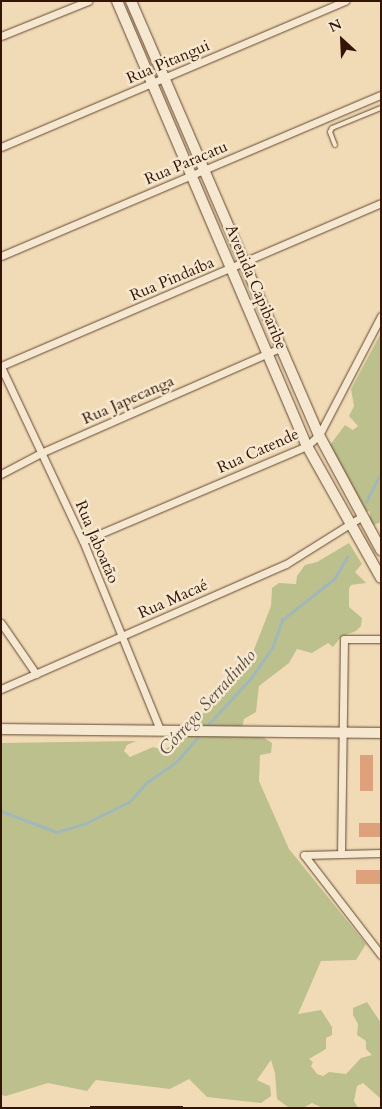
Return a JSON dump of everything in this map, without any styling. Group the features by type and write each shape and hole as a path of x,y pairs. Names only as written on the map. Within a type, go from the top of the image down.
{"main road":[{"name":"Avenida Capibaribe","path":"117,1 307,446 381,578"},
{"name":"Avenida Capibaribe","path":"131,1 319,435 360,517 381,550"},
{"path":"1,729 381,733"}],"street":[{"path":"1,36 88,1"},
{"name":"Rua Pitangui","path":"1,147 345,1"},
{"name":"Rua Paracatu","path":"1,256 381,95"},
{"name":"Rua Pindaíba","path":"1,367 381,203"},
{"name":"Rua Catende","path":"83,541 307,446 319,435 381,316"},
{"name":"Rua Japecanga","path":"2,470 280,348"},
{"name":"Rua Jaboatão","path":"1,367 43,452 83,541 160,730"},
{"name":"Rua Macaé","path":"1,689 286,564 351,525 360,517"},
{"path":"1,623 36,674"},
{"path":"341,854 344,640 381,639"},
{"path":"381,853 304,855 381,955"}],"lane":[{"path":"335,145 330,132 332,128 381,108"}],"green space":[{"path":"381,333 381,522 374,525 370,521 370,511 366,512 362,506 330,445 345,425 353,430 358,426 349,416 354,406 351,389"},
{"path":"349,543 362,564 355,572 366,583 351,585 349,589 349,607 362,618 361,626 356,631 341,637 333,647 328,643 312,653 297,649 289,663 259,686 256,712 244,719 241,732 249,737 263,737 272,743 271,753 260,755 259,781 289,849 366,944 356,960 321,961 298,1014 321,1010 332,1027 332,1035 326,1038 326,1049 309,1059 313,1062 311,1066 317,1074 323,1076 329,1072 346,1074 361,1058 372,1055 366,1049 366,1041 357,1035 358,1024 353,1015 353,1008 367,1002 381,1023 381,1099 363,1083 357,1086 354,1101 358,1108 323,1108 312,1103 303,1108 288,1107 277,1099 275,1073 271,1060 257,1080 270,1086 271,1096 261,1103 207,1097 189,1079 170,1089 96,1080 87,1091 48,1083 6,1096 1,1095 1,743 136,741 127,745 124,751 130,757 153,747 163,750 174,745 175,736 205,712 216,685 228,680 250,660 271,606 272,588 279,583 296,584 297,576 305,565 317,562"}],"building":[{"path":"360,755 373,755 373,791 360,791"},
{"path":"359,823 381,823 381,837 359,837"},
{"path":"356,870 381,870 381,884 356,884"}],"waterway":[{"name":"Córrego Serradinho","path":"366,502 381,472"},
{"name":"Córrego Serradinho","path":"205,728 251,678 272,648 282,620 334,579 347,557"},
{"name":"Córrego Serradinho","path":"1,811 57,832 84,824 129,802 146,783 177,761 200,735"}],"railway":[{"path":"90,1108 183,1108"}]}
